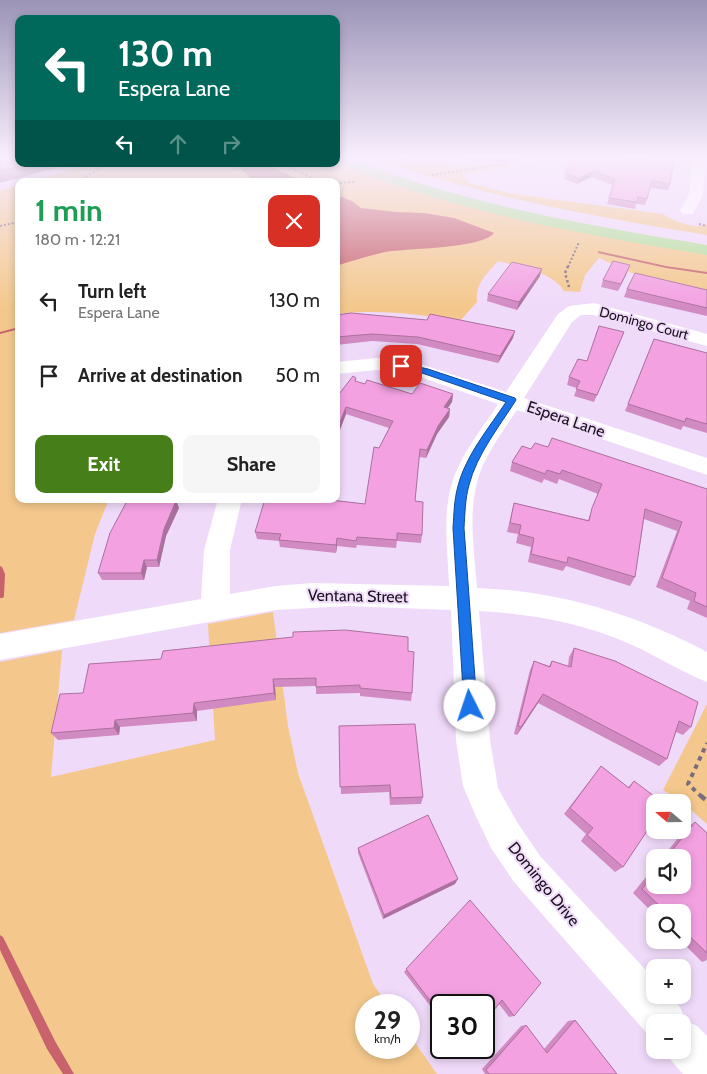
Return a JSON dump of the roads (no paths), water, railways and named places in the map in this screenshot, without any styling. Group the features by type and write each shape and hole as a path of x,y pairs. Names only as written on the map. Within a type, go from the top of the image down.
{"main road":[{"path":"487,208 598,232 707,250"},
{"path":"533,208 579,218 707,238"}],"street":[{"name":"Domingo Court","path":"574,299 601,310 707,340"},
{"name":"Domingo Drive","path":"574,299 573,311 565,318 474,458 464,484 458,528 474,747 480,786 504,835 527,869 658,1014"},
{"name":"Espera Lane","path":"340,367 367,364 408,367 512,400 707,467"},
{"path":"215,608 217,550 229,503"},
{"name":"Ventana Street","path":"0,647 215,608 314,594 526,603 586,616 628,629 658,642 707,668"},
{"path":"691,1051 707,1068"}],"waterway":[{"path":"599,252 666,267 707,273"},
{"path":"0,333 15,329"},
{"path":"0,569 2,574 1,596"},
{"path":"0,940 51,1045 69,1074"}]}
